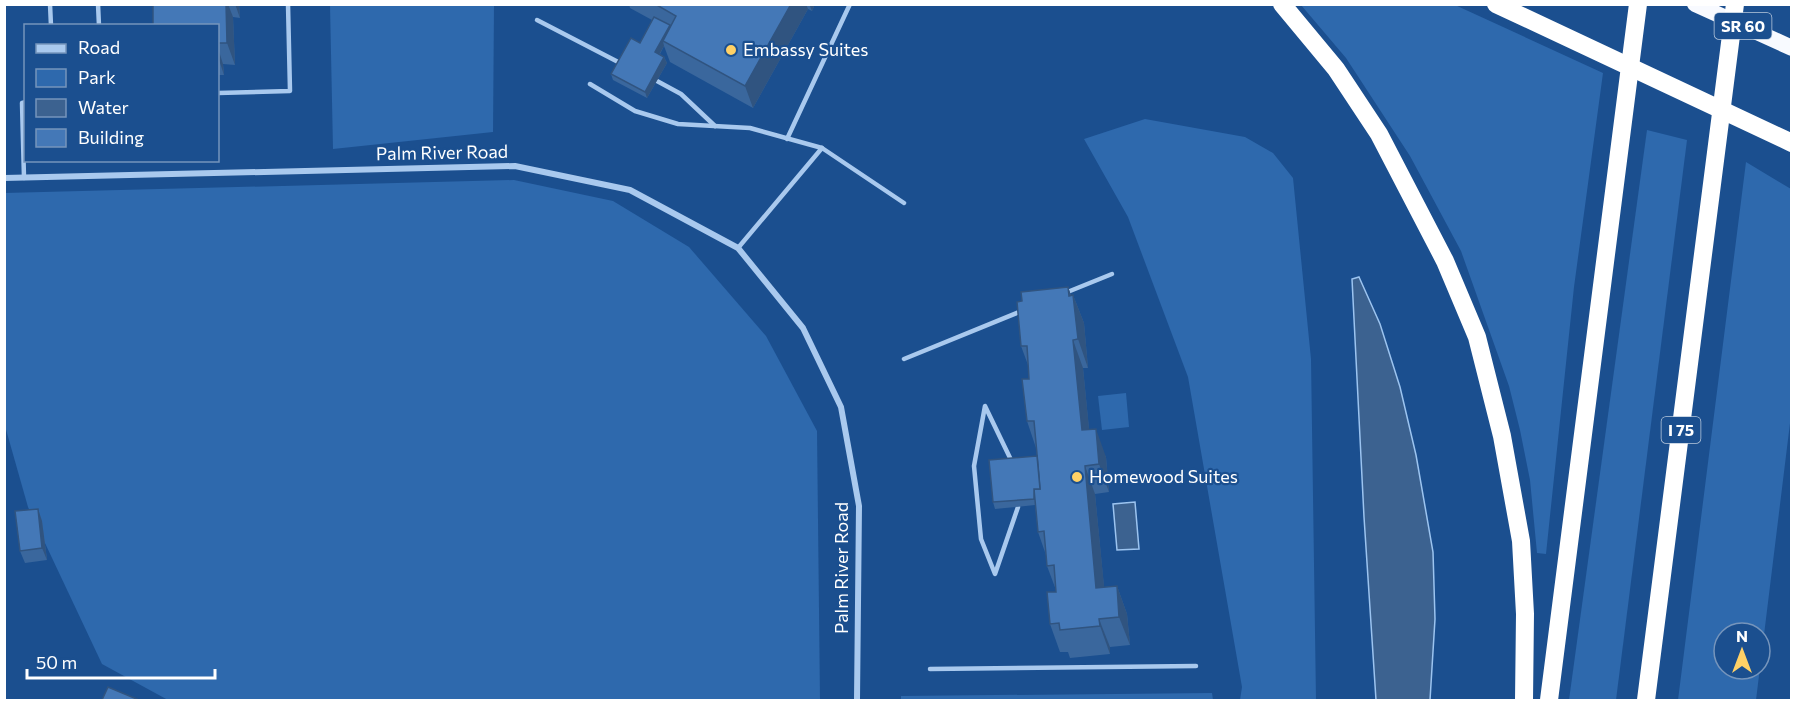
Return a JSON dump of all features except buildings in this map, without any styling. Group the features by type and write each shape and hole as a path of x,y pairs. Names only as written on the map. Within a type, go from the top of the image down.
{"highway":[{"path":"1282,4 1336,69 1379,134 1445,261 1477,337 1502,436 1521,541 1526,614 1524,700"},
{"path":"1496,4 1791,143"},
{"path":"1549,700 1638,4"},
{"name":"SR 60","path":"1695,4 1791,48"},
{"name":"I 75","path":"1646,700 1735,4"}],"street":[{"name":"Palm River Road","path":"4,178 515,166 630,190 738,249 803,328 841,407 859,506 857,700"}],"lane":[{"path":"50,4 51,24"},
{"path":"99,4 99,24"},
{"path":"219,93 290,91 288,4"},
{"path":"787,139 850,4"},
{"path":"537,20 622,64"},
{"path":"657,81 681,94 715,126"},
{"path":"590,84 635,111 678,124 750,128 822,148 904,203"},
{"path":"24,102 22,103 24,178"},
{"path":"738,249 822,148"},
{"path":"1054,297 1112,274"},
{"path":"904,359 1035,306"},
{"path":"1013,465 985,406 974,466 981,539 995,574 1018,507"},
{"path":"930,669 1196,666"}],"green space":[{"path":"330,5 494,5 493,132 333,149"},
{"path":"1301,5 1455,5 1603,73 1574,287 1546,554 1537,553 1530,480 1509,386 1461,251 1410,156 1346,58"},
{"path":"1145,119 1245,137 1273,153 1293,178 1311,359 1316,700 1240,700 1242,687 1188,377 1128,217 1084,139"},
{"path":"1647,130 1687,140 1616,700 1569,700"},
{"path":"1746,162 1791,189 1791,415 1766,621 1712,621 1712,681 1758,681 1756,700 1678,700"},
{"path":"514,180 613,201 689,247 766,336 817,431 820,700 168,700 102,664 28,507 5,426 4,193"},
{"path":"1126,393 1129,427 1102,430 1098,396"},
{"path":"1212,693 1213,700 901,700 901,696"}],"water":[{"path":"1359,277 1380,324 1400,387 1416,455 1433,552 1435,619 1430,700 1376,700 1352,279"},
{"path":"1135,502 1139,549 1117,550 1113,504"}],"place":[{"name":"Embassy Suites","path":"731,50"},
{"name":"Homewood Suites","path":"1077,477"}]}
